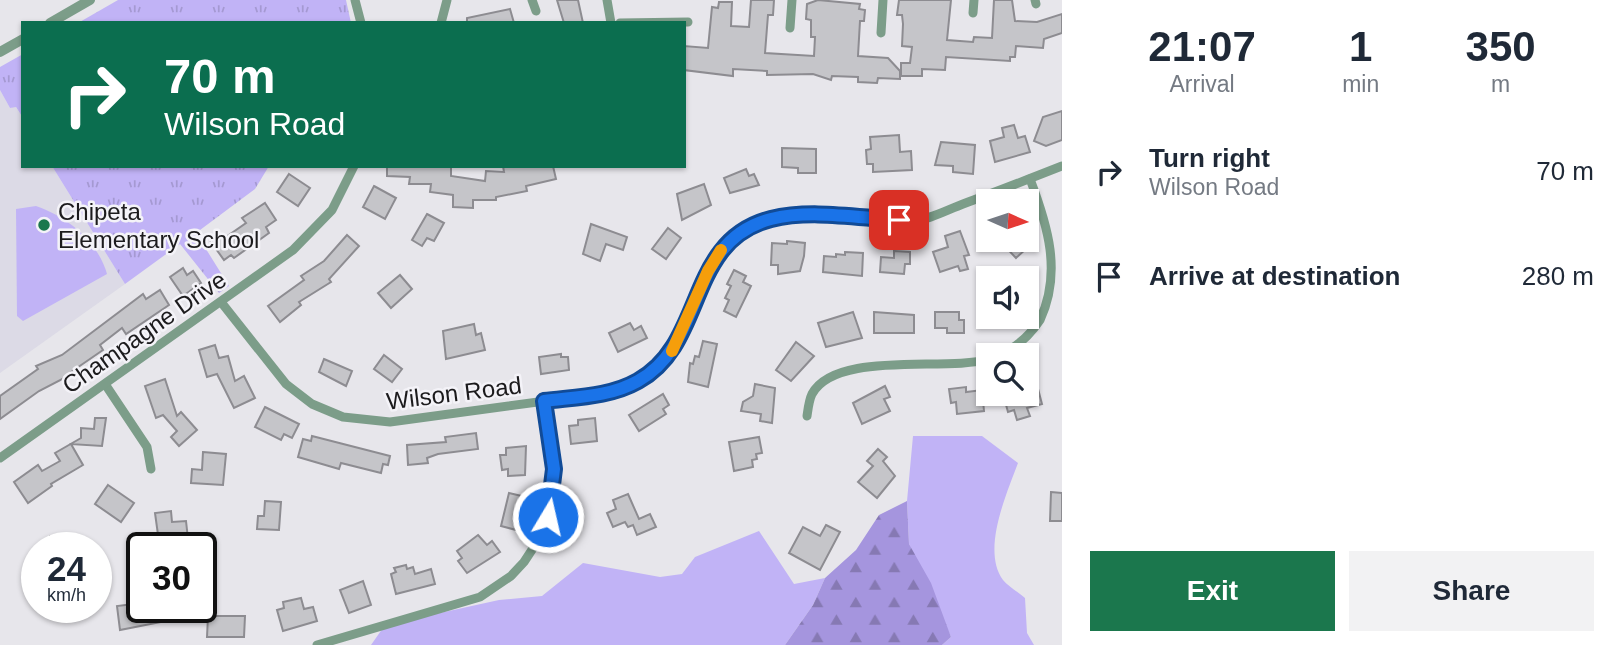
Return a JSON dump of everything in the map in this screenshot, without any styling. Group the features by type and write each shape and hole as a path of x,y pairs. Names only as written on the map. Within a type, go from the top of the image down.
{"street":[{"path":"53,21 90,0"},
{"path":"355,0 360,21"},
{"path":"442,21 447,0"},
{"path":"533,0 536,12"},
{"path":"607,0 611,21"},
{"path":"790,28 792,0"},
{"path":"881,33 883,0"},
{"path":"973,13 974,0"},
{"path":"0,52 21,40"},
{"name":"Wilson Road","path":"222,302 286,384 312,404 342,417 390,422 622,389 657,368 681,334 714,259 744,230 787,216 913,221 1062,166"},
{"name":"Champagne Drive","path":"0,458 222,302 309,236 332,210 353,168"},
{"path":"1020,343 1045,314 1055,286 1055,248 1030,179"},
{"path":"807,416 812,393 828,380 854,369 880,365 953,364 976,361"},
{"path":"105,384 147,447 151,468"},
{"path":"317,645 480,597 511,576 543,533 554,484 544,401"}],"shaded area":[{"name":"Chipeta Elementary School","path":"0,90 10,108 15,106 21,115 21,168 53,168 125,284 0,373"}],"green space":[{"path":"118,0 346,0 351,21 81,21"},
{"path":"21,55 21,115 16,107 10,108 0,90 0,67"},
{"path":"53,168 268,168 255,189 196,233 229,286 219,293 180,244 125,284"},
{"path":"36,206 59,217 80,232 97,251 107,274 23,321 17,316 16,209"},
{"path":"913,436 982,436 1018,463 998,522 995,553 997,568 1003,580 1025,598 1027,633 1034,645 942,645 951,637 909,544 907,501"},
{"path":"907,501 909,544 931,583 951,637 942,645 785,645 813,605 825,578 856,550 879,515"},
{"path":"759,531 794,584 825,578 813,605 785,645 371,645 385,625 499,600 542,596 583,563 660,577 682,574 695,557"}],"building":[{"path":"557,0 578,0 583,21 563,21"},
{"path":"751,0 774,0 773,15 768,15 765,53 814,56 815,37 811,37 811,20 806,19 807,4 818,0 860,4 859,9 865,10 864,21 860,21 858,56 888,58 900,71 900,79 878,78 877,83 858,82 858,77 832,76 831,80 813,74 767,75 767,71 733,69 733,76 686,70 686,46 708,48 712,7 718,8 719,2 732,2 731,26 749,27"},
{"path":"899,0 951,0 947,40 973,42 974,37 992,38 994,0 1012,0 1015,21 1037,22 1062,14 1062,33 1044,39 1043,48 1016,46 1015,57 1010,57 1010,61 946,57 945,70 922,69 922,76 901,76 901,63 910,63 912,47 902,46 902,15 897,15"},
{"path":"510,9 513,21 467,21 467,18"},
{"path":"1062,111 1062,140 1046,146 1034,141 1043,117"},
{"path":"1014,125 1018,138 1025,136 1030,152 995,162 990,141 1004,137 1002,128"},
{"path":"899,135 900,152 911,151 912,170 873,172 873,164 867,164 866,150 871,149 870,137"},
{"path":"941,142 975,145 973,174 953,172 953,166 935,165"},
{"path":"782,148 816,149 816,173 798,173 798,168 782,167"},
{"path":"387,168 451,168 451,176 485,181 486,171 504,172 503,168 553,168 556,179 526,186 527,191 496,197 496,200 473,200 473,208 453,207 453,195 430,192 431,184 409,184 410,177 387,176"},
{"path":"746,169 749,176 754,174 759,185 730,193 724,178"},
{"path":"289,174 310,188 298,206 277,192"},
{"path":"704,184 711,205 682,220 677,194"},
{"path":"374,186 396,198 385,219 363,207"},
{"path":"265,203 276,220 266,227 269,233 234,258 231,255 224,260 211,242 221,235 223,239 246,223 242,218"},
{"path":"427,214 444,223 434,241 427,238 422,246 412,240"},
{"path":"591,224 627,237 623,250 606,244 600,261 583,254"},
{"path":"668,228 681,238 666,259 652,249"},
{"path":"960,231 969,255 964,256 968,269 960,271 958,266 940,272 933,252 948,247 945,236"},
{"path":"347,235 359,246 329,279 331,282 299,302 301,305 280,322 268,306 304,280 301,276 324,261"},
{"path":"787,241 805,243 800,271 778,274 778,265 771,265 772,243 787,244"},
{"path":"894,251 910,252 910,264 905,264 904,274 880,272 881,257 894,258"},
{"path":"845,252 863,253 862,276 823,272 824,256 836,257 836,254 845,255"},
{"path":"1010,252 1023,252 1016,258"},
{"path":"183,268 187,275 193,271 201,283 183,296 170,277"},
{"path":"734,270 746,276 743,282 751,286 736,317 724,311 729,300 725,298 731,286 727,284"},
{"path":"400,275 412,289 391,308 378,293"},
{"path":"160,290 169,305 126,334 122,328 100,345 103,350 71,372 72,374 39,391 0,419 0,396 38,369 36,366 62,355 143,294 146,299"},
{"path":"853,312 862,338 826,347 818,323"},
{"path":"874,312 914,315 914,333 874,333"},
{"path":"935,312 959,312 959,320 964,320 964,333 947,333 947,328 935,328"},
{"path":"630,323 634,330 641,326 647,338 618,352 609,333"},
{"path":"474,324 476,335 481,333 485,350 446,359 443,331"},
{"path":"703,341 717,344 708,387 688,382 690,363 693,364 695,356 699,357"},
{"path":"796,342 814,356 791,381 776,370"},
{"path":"215,345 219,358 228,356 235,381 244,376 255,398 234,408 217,374 207,377 199,350"},
{"path":"561,354 561,357 568,357 569,370 541,374 539,357"},
{"path":"384,355 402,369 392,382 374,369"},
{"path":"324,359 352,371 346,386 319,372"},
{"path":"165,379 177,416 181,412 197,430 179,446 171,437 177,431 163,415 156,418 145,386"},
{"path":"755,384 775,388 772,423 760,421 761,414 741,411 743,402 753,396"},
{"path":"885,386 890,397 884,399 890,411 862,424 853,403"},
{"path":"966,387 966,392 976,391 976,406 984,406 984,411 957,414 956,402 951,403 949,389"},
{"path":"663,394 669,405 663,409 666,414 639,431 629,415"},
{"path":"1006,406 1034,406 1027,408 1030,416 1017,420 1014,410 1008,412"},
{"path":"265,407 299,424 292,438 284,434 281,440 255,427"},
{"path":"95,418 106,418 102,446 71,444 83,465 51,484 52,486 28,503 14,482 38,465 42,471 60,461 55,453 81,438 81,428 94,429"},
{"path":"595,418 597,441 571,444 569,426 578,425 578,420"},
{"path":"476,433 478,449 438,454 427,458 428,463 408,465 407,445 446,442 445,437"},
{"path":"312,436 390,456 388,465 383,464 381,473 341,463 339,469 298,457 303,439 311,441"},
{"path":"759,437 762,453 756,454 757,459 752,460 753,467 734,471 729,442"},
{"path":"526,446 525,475 508,476 508,469 502,470 500,455 506,455 506,448"},
{"path":"878,449 887,457 883,461 895,476 877,498 858,482 873,466 867,461"},
{"path":"203,452 226,454 223,485 191,483 192,469 202,470"},
{"path":"108,485 134,503 121,522 95,504"},
{"path":"1051,492 1062,493 1062,521 1050,521"},
{"path":"509,493 530,498 520,531 501,526"},
{"path":"628,494 639,519 650,514 656,527 637,535 633,525 628,527 625,522 613,527 607,513 616,509 613,500"},
{"path":"265,501 281,502 279,530 257,529 258,516 264,516"},
{"path":"171,511 172,522 186,521 187,532 158,532 155,513"},
{"path":"826,525 840,532 820,570 789,553 803,527 820,536"},
{"path":"478,535 487,545 492,541 500,552 467,573 458,561 462,558 457,551"},
{"path":"406,565 407,569 413,567 415,574 431,569 435,584 396,594 391,574 396,572 394,568"},
{"path":"363,581 371,605 349,613 340,590"},
{"path":"301,598 304,609 313,607 317,621 283,631 277,610 284,608 283,602"},
{"path":"126,605 126,623 156,623 120,630 117,606"},
{"path":"217,616 245,616 244,637 207,637 208,623 217,623"}],"slow traffic":[{"path":"672,351 708,271 721,250"}],"place":[{"name":"Chipeta Elementary School","path":"44,225"}],"route":[{"path":"548,517 554,469 544,401 622,389 657,368 667,358 681,334 714,259 732,238 757,224 787,216 899,220"}]}
